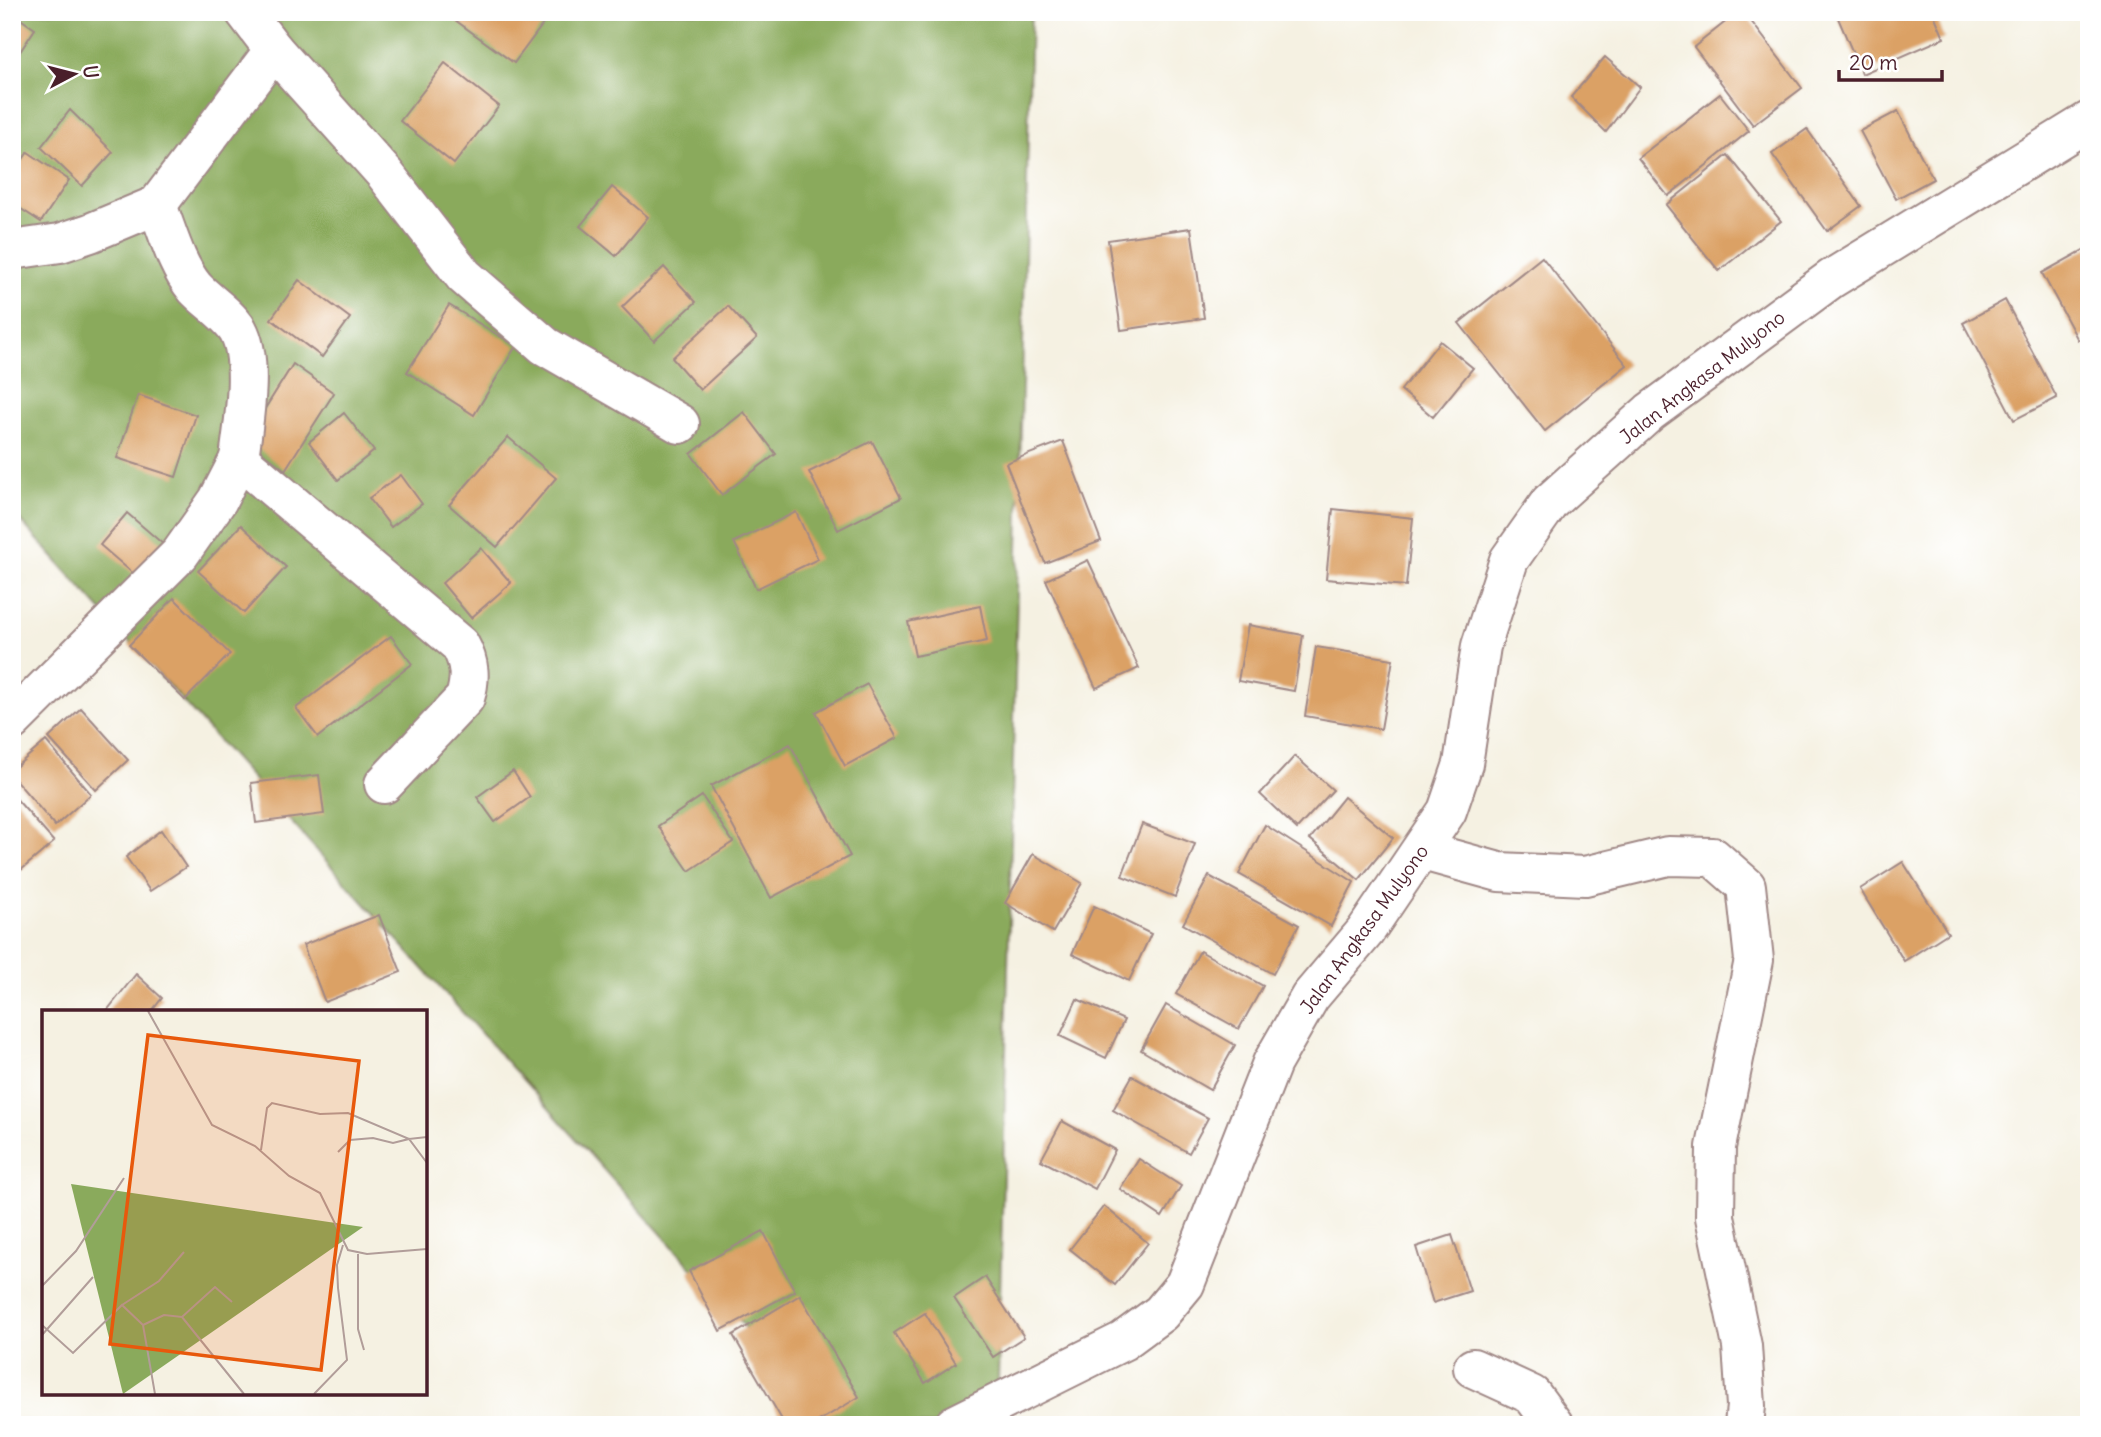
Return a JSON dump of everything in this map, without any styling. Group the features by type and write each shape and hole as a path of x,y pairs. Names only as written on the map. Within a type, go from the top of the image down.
{"street":[{"path":"245,12 274,50 385,174 464,276 545,346 680,424"},
{"path":"12,250 50,245 90,233 157,205 274,50"},
{"name":"Jalan Angkasa Mulyono","path":"954,1425 1123,1341 1161,1314 1185,1284 1272,1063 1310,997 1365,932 1423,851 1447,811 1463,764 1481,646 1509,560 1550,502 1650,412 1832,279 2089,121"},
{"path":"12,721 180,554 218,499 239,459 246,404 242,341 237,328 195,288 181,267 157,205"},
{"path":"239,459 460,645 468,660 470,682 465,698 384,784"},
{"path":"1423,851 1499,872 1585,876 1668,856 1713,857 1746,886 1754,960 1716,1147 1715,1217 1742,1346 1746,1406 1744,1425"},
{"path":"1473,1368 1532,1395 1554,1425"}],"green space":[{"path":"12,12 1031,12 997,1425 833,1425 12,511"}],"building":[{"path":"461,12 552,12 514,63 455,20"},
{"path":"1738,12 1744,12 1802,88 1753,125 1694,47"},
{"path":"1851,12 1933,12 1944,38 1862,74 1838,18"},
{"path":"12,13 35,29 12,64"},
{"path":"1605,57 1640,87 1606,132 1571,97"},
{"path":"445,63 499,106 454,164 400,121"},
{"path":"1720,94 1749,131 1668,196 1638,158"},
{"path":"70,110 113,152 82,186 41,147"},
{"path":"1898,111 1933,179 1896,199 1860,131"},
{"path":"1807,129 1861,206 1827,231 1772,154"},
{"path":"28,152 69,180 41,222 12,203 12,175"},
{"path":"1728,155 1781,221 1719,271 1666,205"},
{"path":"612,187 648,217 616,256 580,226"},
{"path":"1191,228 1204,318 1121,330 1108,240"},
{"path":"2089,247 2089,334 2078,340 2042,273"},
{"path":"1542,257 1627,365 1545,431 1459,323"},
{"path":"664,267 696,302 654,341 622,307"},
{"path":"299,280 350,318 322,357 271,319"},
{"path":"2005,300 2057,398 2014,420 1963,323"},
{"path":"449,305 516,346 474,415 407,372"},
{"path":"728,306 757,338 700,390 672,358"},
{"path":"1440,341 1473,368 1433,417 1401,390"},
{"path":"293,364 334,393 285,470 246,439"},
{"path":"138,395 196,415 176,477 117,458"},
{"path":"744,412 776,454 722,495 691,454"},
{"path":"344,413 374,451 338,480 309,442"},
{"path":"508,437 556,478 497,547 449,505"},
{"path":"872,441 901,498 838,530 809,472"},
{"path":"1063,441 1101,541 1045,563 1006,463"},
{"path":"401,475 422,504 391,527 369,498"},
{"path":"1333,509 1413,518 1406,586 1326,579"},
{"path":"796,512 818,559 756,589 734,542"},
{"path":"127,513 163,544 136,576 100,545"},
{"path":"241,525 286,567 244,613 198,571"},
{"path":"481,548 511,583 471,618 442,583"},
{"path":"1088,560 1139,668 1096,688 1046,580"},
{"path":"174,598 230,654 185,700 129,645"},
{"path":"980,606 987,641 915,656 908,622"},
{"path":"1248,625 1303,635 1294,691 1238,681"},
{"path":"391,636 412,664 318,737 296,708"},
{"path":"1316,647 1393,659 1381,729 1305,716"},
{"path":"867,684 897,738 845,766 816,712"},
{"path":"81,708 128,760 96,790 49,738"},
{"path":"46,741 91,794 55,826 12,776 12,770"},
{"path":"790,744 850,856 771,898 711,786"},
{"path":"1295,756 1333,790 1297,829 1260,794"},
{"path":"513,771 530,797 495,822 477,797"},
{"path":"319,775 324,814 256,823 251,783"},
{"path":"12,794 54,842 21,870 12,859"},
{"path":"702,796 733,842 689,871 658,826"},
{"path":"1344,797 1393,838 1359,880 1310,839"},
{"path":"1142,824 1195,844 1175,897 1122,876"},
{"path":"1265,825 1354,882 1331,926 1239,874"},
{"path":"161,830 186,867 150,891 126,857"},
{"path":"1033,854 1082,883 1053,932 1005,903"},
{"path":"1903,862 1948,933 1904,961 1860,889"},
{"path":"1209,876 1299,925 1273,974 1183,924"},
{"path":"1094,906 1151,934 1129,981 1072,954"},
{"path":"379,915 401,972 325,1002 303,945"},
{"path":"1200,951 1263,986 1239,1029 1176,994"},
{"path":"136,974 162,998 153,1010 108,1010"},
{"path":"1077,999 1124,1020 1106,1058 1060,1036"},
{"path":"1166,1005 1235,1045 1210,1090 1141,1050"},
{"path":"1132,1076 1208,1118 1189,1153 1113,1110"},
{"path":"1062,1121 1115,1150 1095,1189 1041,1160"},
{"path":"1139,1159 1181,1186 1162,1217 1120,1189"},
{"path":"1104,1206 1148,1243 1115,1285 1070,1249"},
{"path":"763,1231 795,1291 720,1331 689,1271"},
{"path":"1452,1235 1470,1291 1433,1303 1416,1247"},
{"path":"985,1277 1024,1337 993,1357 954,1298"},
{"path":"800,1295 859,1397 812,1425 785,1425 733,1335"},
{"path":"925,1313 956,1363 925,1383 894,1333"}]}
